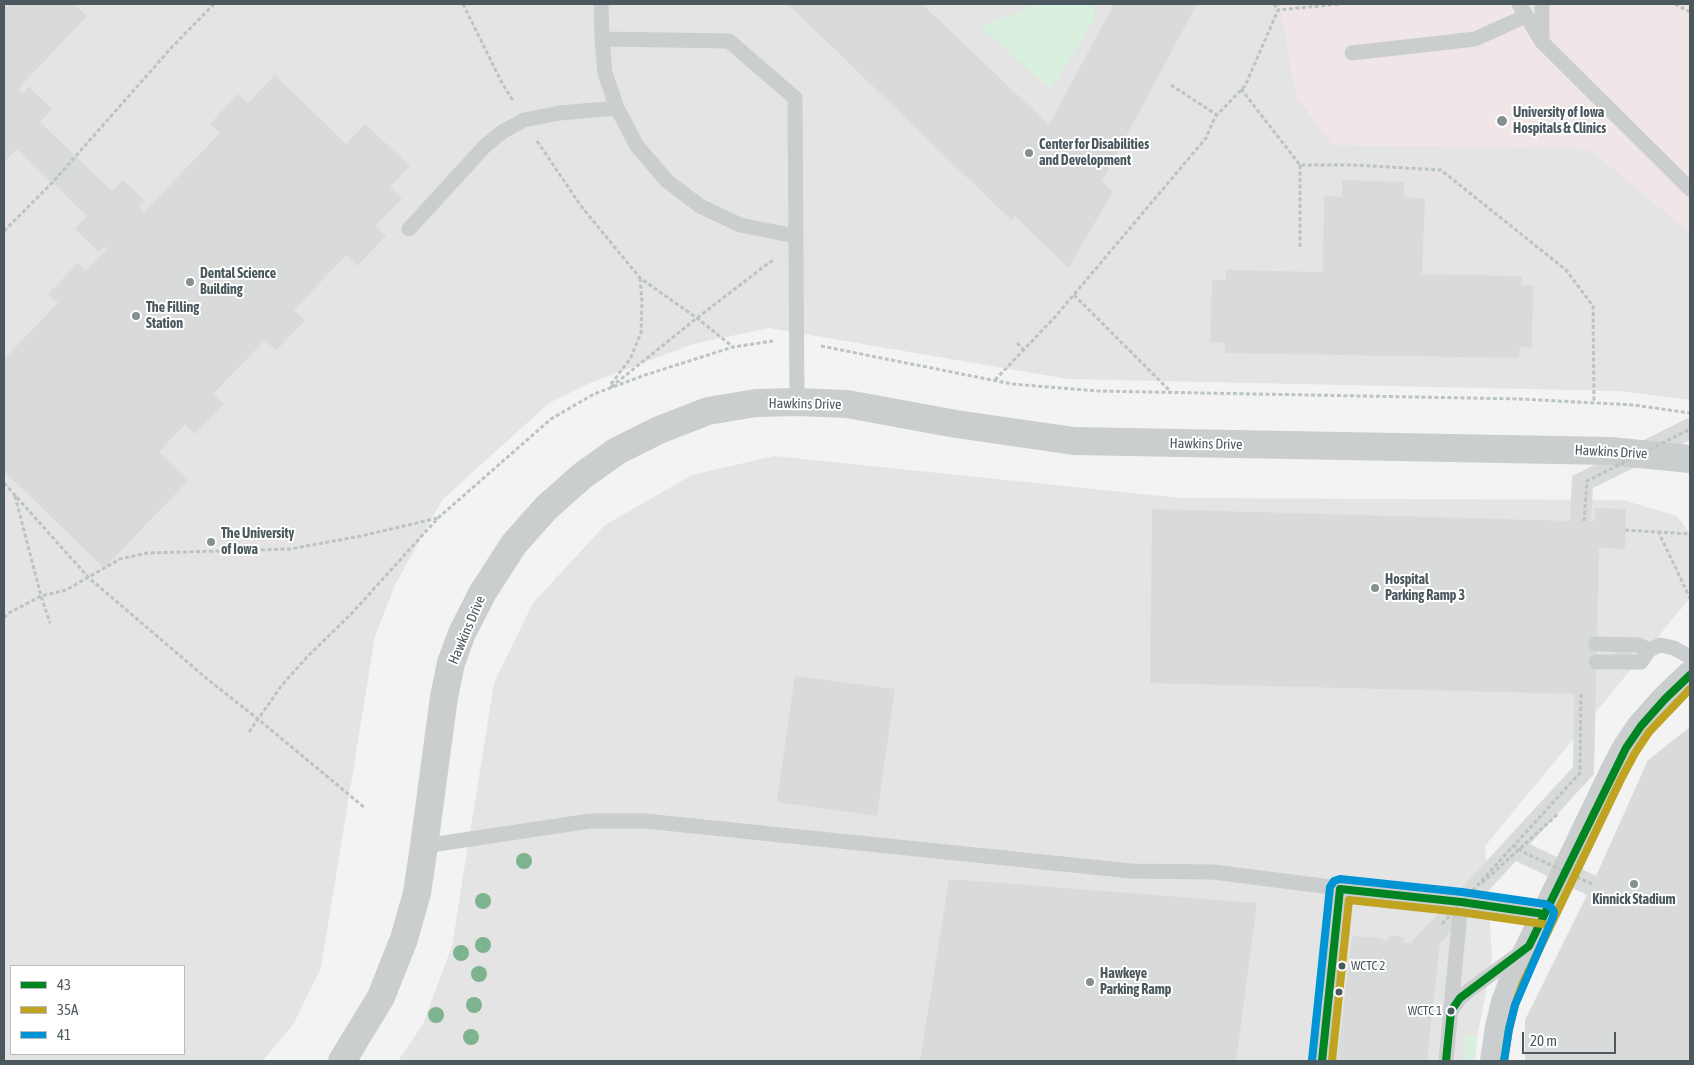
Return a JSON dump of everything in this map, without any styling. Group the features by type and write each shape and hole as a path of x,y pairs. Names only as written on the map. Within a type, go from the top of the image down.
{"street":[{"name":"Hawkins Drive","path":"342,1061 380,997 404,939 416,893 424,846 444,697 451,663 462,633 483,592 514,544 546,508 582,476 617,451 659,430 708,411 756,404 797,402 847,404 956,424 1074,441 1610,451 1690,459"},
{"path":"1494,1061 1505,1002 1544,914 1626,748 1641,726 1690,675"}],"lane":[{"path":"601,4 605,73 617,108 637,146 667,181 700,206 740,225 795,236"},
{"path":"1542,4 1542,42"},
{"path":"1352,54 1475,39 1523,10 1542,42 1690,190"},
{"path":"602,39 729,41 794,98 797,402"},
{"path":"409,229 485,146 502,132 524,120 560,113 617,108"},
{"path":"1596,644 1639,645 1649,650"},
{"path":"1596,662 1641,662 1649,650 1660,645 1674,648 1690,657"},
{"path":"424,846 590,821 645,820 1131,871 1213,872 1544,914"},
{"path":"1322,1061 1340,889"},
{"path":"1446,1061 1461,902"},
{"path":"1451,1010 1460,998 1529,946"}],"path":[{"path":"4,232 52,183 172,47 214,4"},
{"path":"463,4 502,83 544,152 581,206 640,278 733,347"},
{"path":"1274,4 1278,10"},
{"path":"1278,10 1340,4"},
{"path":"1675,4 1690,12"},
{"path":"994,381 1074,295 1206,138 1217,115 1245,86 1278,10"},
{"path":"1171,85 1217,115"},
{"path":"1242,89 1300,165 1300,249"},
{"path":"1300,165 1354,165 1441,170 1552,258 1566,270 1593,306 1594,403"},
{"path":"608,388 770,262 796,253"},
{"path":"608,388 630,359 641,333 642,302 640,278"},
{"path":"1074,295 1171,392"},
{"path":"249,732 282,685 307,657 352,613 438,518 551,419 608,388 733,347 768,341 796,340 1012,384 1098,390 1520,399 1634,405 1690,413"},
{"path":"1016,343 1024,350"},
{"path":"1584,521 1587,481 1690,429"},
{"path":"4,483 15,493 88,578 206,678 365,808"},
{"path":"15,493 41,596 50,623"},
{"path":"4,618 9,613 41,596 66,590 120,559 147,552 290,549 361,536 438,518"},
{"path":"1625,530 1690,534"},
{"path":"1658,531 1690,598"},
{"path":"1442,924 1580,773 1581,693"},
{"path":"1480,885 1560,812"},
{"path":"1513,845 1592,884"}],"shaded area":[{"name":"The University of Iowa","path":"4,4 1690,4 1690,400 1618,391 1068,379 769,328 693,344 590,383 549,403 442,500 395,585 375,636 321,968 293,1025 262,1061 4,1061"},
{"name":"University of Iowa Hospitals & Clinics","path":"1280,4 1690,4 1690,233 1589,149 1332,145 1296,96"},
{"path":"774,456 1181,498 1623,500 1677,516 1690,533 1690,598 1485,846 1492,958 1477,1039 1475,1061 398,1061 423,1024 452,946 494,683 533,603 605,525 692,475"}],"green space":[{"path":"1031,4 1093,4 1095,18 1051,89 979,26 1021,12"},
{"path":"1469,1034 1477,1039 1475,1061 1463,1061 1465,1037"}],"building":[{"name":"Dental Science Building","path":"4,4 74,4 87,16 18,89 24,93 29,87 52,109 40,122 112,191 123,180 145,201 139,207 144,212 220,133 210,124 238,94 248,103 275,75 346,144 365,124 410,166 390,187 402,199 375,226 386,236 357,266 346,255 294,310 305,320 276,351 265,340 213,394 224,404 195,434 185,424 159,452 188,481 104,568 4,471 4,357 58,303 48,294 78,263 86,271 107,249 104,246 99,252 75,229 87,216 17,149 6,160 4,157"},
{"name":"Center for Disabilities and Development","path":"788,4 922,4 1049,125 1114,4 1197,4 1102,181 1113,192 1068,268 1015,216 1012,221"},
{"path":"1342,180 1404,182 1404,197 1425,199 1422,274 1522,276 1521,285 1533,285 1532,348 1520,347 1518,358 1225,353 1225,343 1210,342 1212,280 1226,280 1226,270 1323,272 1324,196 1342,197"},
{"path":"1690,417 1690,440 1593,488 1591,521 1595,521 1595,508 1626,509 1625,549 1599,548 1594,774 1530,844 1596,876 1648,760 1690,727 1690,1061 1525,1061 1525,1020 1587,895 1516,861 1440,943 1427,1061 1337,1061 1352,936 1388,940 1389,935 1404,937 1403,942 1411,943 1573,767 1574,694 1150,683 1152,509 1570,521 1572,476"},
{"path":"1615,648 1633,648 1632,655 1615,655"},
{"path":"795,676 895,689 877,816 777,802"},
{"name":"Hawkeye Parking Ramp","path":"949,879 1257,903 1236,1061 920,1061"}],"transit line":[{"name":"43","path":"1446,1061 1451,1011 1460,998 1529,946 1626,748 1641,726 1690,675"},
{"name":"35A","path":"1504,1061 1509,1029 1522,985 1622,777 1649,732 1690,689"},
{"name":"41","path":"1312,1060 1330,887 1334,881 1340,879 1462,892 1545,904 1551,907 1554,912 1553,917 1515,1005 1504,1061"},
{"name":"43","path":"1322,1061 1340,889 1461,902 1544,914"},
{"name":"35A","path":"1332,1061 1349,900 1460,912 1543,924"}],"place":[{"name":"University of Iowa Hospitals & Clinics","path":"1502,121"},
{"name":"Center for Disabilities and Development","path":"1029,153"},
{"name":"Dental Science Building","path":"190,282"},
{"name":"The Filling Station","path":"136,316"},
{"name":"The University of Iowa","path":"211,542"},
{"name":"Hospital Parking Ramp 3","path":"1375,588"},
{"name":"Kinnick Stadium","path":"1634,884"},
{"name":"WCTC 2","path":"1342,966"},
{"name":"Hawkeye Parking Ramp","path":"1090,982"},
{"name":"WCTC 1","path":"1451,1011"}]}
